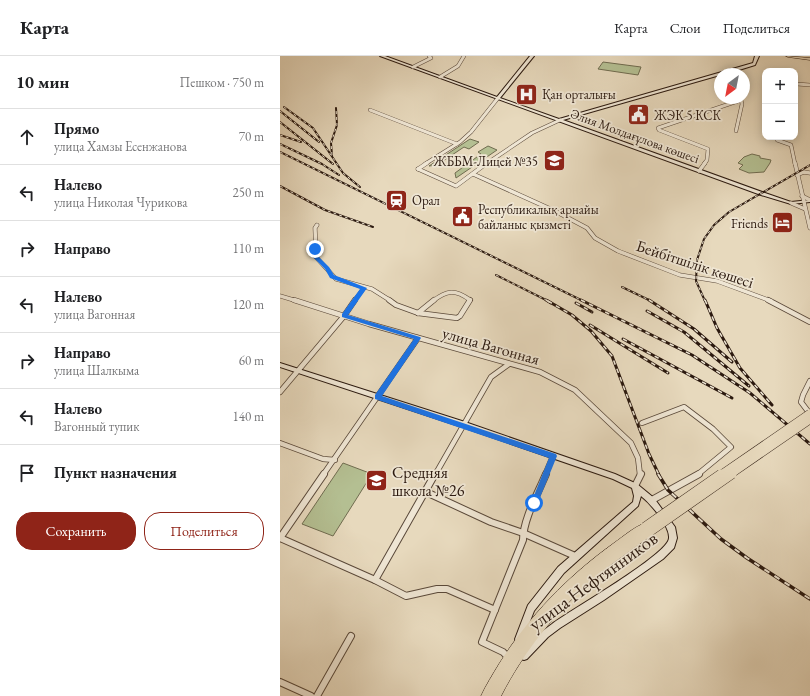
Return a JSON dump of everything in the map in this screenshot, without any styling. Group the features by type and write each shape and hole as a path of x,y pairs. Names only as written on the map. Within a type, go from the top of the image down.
{"main road":[{"path":"790,56 810,59"},
{"path":"498,694 507,676 523,651 556,609 583,582 647,530 810,413"},
{"path":"486,696 508,657 516,646 550,604 578,576 610,551 647,530 810,420"}],"street":[{"name":"Әлия Молдағұлова көшесі","path":"382,56 698,171 791,203"},
{"path":"413,67 431,58 429,56"},
{"path":"440,77 453,69 464,56"},
{"path":"532,56 471,132 457,144 418,169 456,186 537,130 560,120 714,76"},
{"path":"741,68 754,64 757,56"},
{"path":"798,84 810,85"},
{"path":"698,171 707,160 708,149 659,130 658,128 741,100 742,104 736,131"},
{"path":"370,110 457,144"},
{"path":"777,140 791,146 810,228"},
{"path":"797,175 804,172 810,173"},
{"name":"Бейбітшілік көшесі","path":"473,174 578,223 587,228 595,238 618,251 680,275 717,281 770,301 810,322"},
{"path":"802,196 810,200"},
{"path":"791,203 810,200"},
{"path":"791,203 805,210"},
{"path":"317,225 315,228 316,253 314,255 327,268 332,276 364,288 372,289 396,305 418,313 426,315 457,318 460,316 470,300 460,292 447,292 418,313"},
{"path":"280,392 344,316 364,288"},
{"name":"улица Вагонная","path":"280,296 418,338 540,372 575,390 630,443 638,458 641,474 635,486"},
{"path":"418,338 280,538 375,580 406,596 437,589 447,589 495,610"},
{"path":"375,580 465,425 491,377 510,364"},
{"name":"улица Нефтянников","path":"280,365 465,425 615,477 635,486 652,500 671,527 673,538 672,545 660,556 601,597 556,625 530,649 507,676"},
{"path":"810,381 800,398 804,409 810,413"},
{"path":"635,486 638,496 636,504 652,500 668,490 678,487 708,467 731,447 713,430 684,407 642,423"},
{"path":"280,443 323,459 334,460"},
{"path":"508,657 503,652 482,642 523,540 523,533 554,456"},
{"path":"426,492 491,522 523,533 576,556"},
{"name":"улица Нефтянников","path":"516,646 531,608 561,570 636,504"},
{"path":"317,696 352,636"},
{"path":"280,682 311,696"}],"green space":[{"path":"603,62 641,67 638,75 598,69"},
{"path":"470,139 479,142 469,149 464,147 437,165 429,166"},
{"path":"488,146 497,150 456,178 455,173 481,154 478,152"},
{"path":"752,154 760,156 760,158 771,160 764,172 749,173 739,169 743,165 738,163 744,157"},
{"path":"343,463 372,474 333,536 302,524"}],"railway":[{"path":"284,107 313,128 343,173 360,187"},
{"path":"332,155 331,143 337,125 336,108"},
{"path":"280,111 319,142"},
{"path":"280,122 333,164"},
{"path":"280,135 301,142"},
{"path":"280,144 322,164 339,175"},
{"path":"280,152 583,301"},
{"path":"705,301 696,281 697,260 704,239 714,225 729,212 810,165"},
{"path":"280,186 325,210 373,227"},
{"path":"496,275 546,300"},
{"path":"622,287 649,300"},
{"path":"546,300 572,315 591,331 612,356 649,454 659,475"},
{"path":"546,300 551,303"},
{"path":"581,300 692,355 750,393 810,444"},
{"path":"649,300 694,329 732,362"},
{"path":"705,300 717,328 740,368 772,405"},
{"path":"576,303 592,312"},
{"path":"647,311 684,332 749,386"},
{"path":"590,325 668,373"},
{"path":"623,339 732,398"},
{"path":"658,474 668,490 721,539 747,558 810,599"}],"place":[{"name":"Қан орталығы","path":"526,94"},
{"name":"ЖЭК 5 КСК","path":"638,115"},
{"name":"ЖББМ-Лицей №35","path":"554,161"},
{"name":"Орал","path":"397,200"},
{"name":"Республикалық арнайы байланыс қызметі","path":"463,216"},
{"name":"Friends","path":"783,223"},
{"name":"Средняя школа №26","path":"376,481"}],"route":[{"path":"315,249 316,253 314,255 327,268 332,276 336,279 364,288 344,316 418,338 378,397 554,456 534,503"}]}
